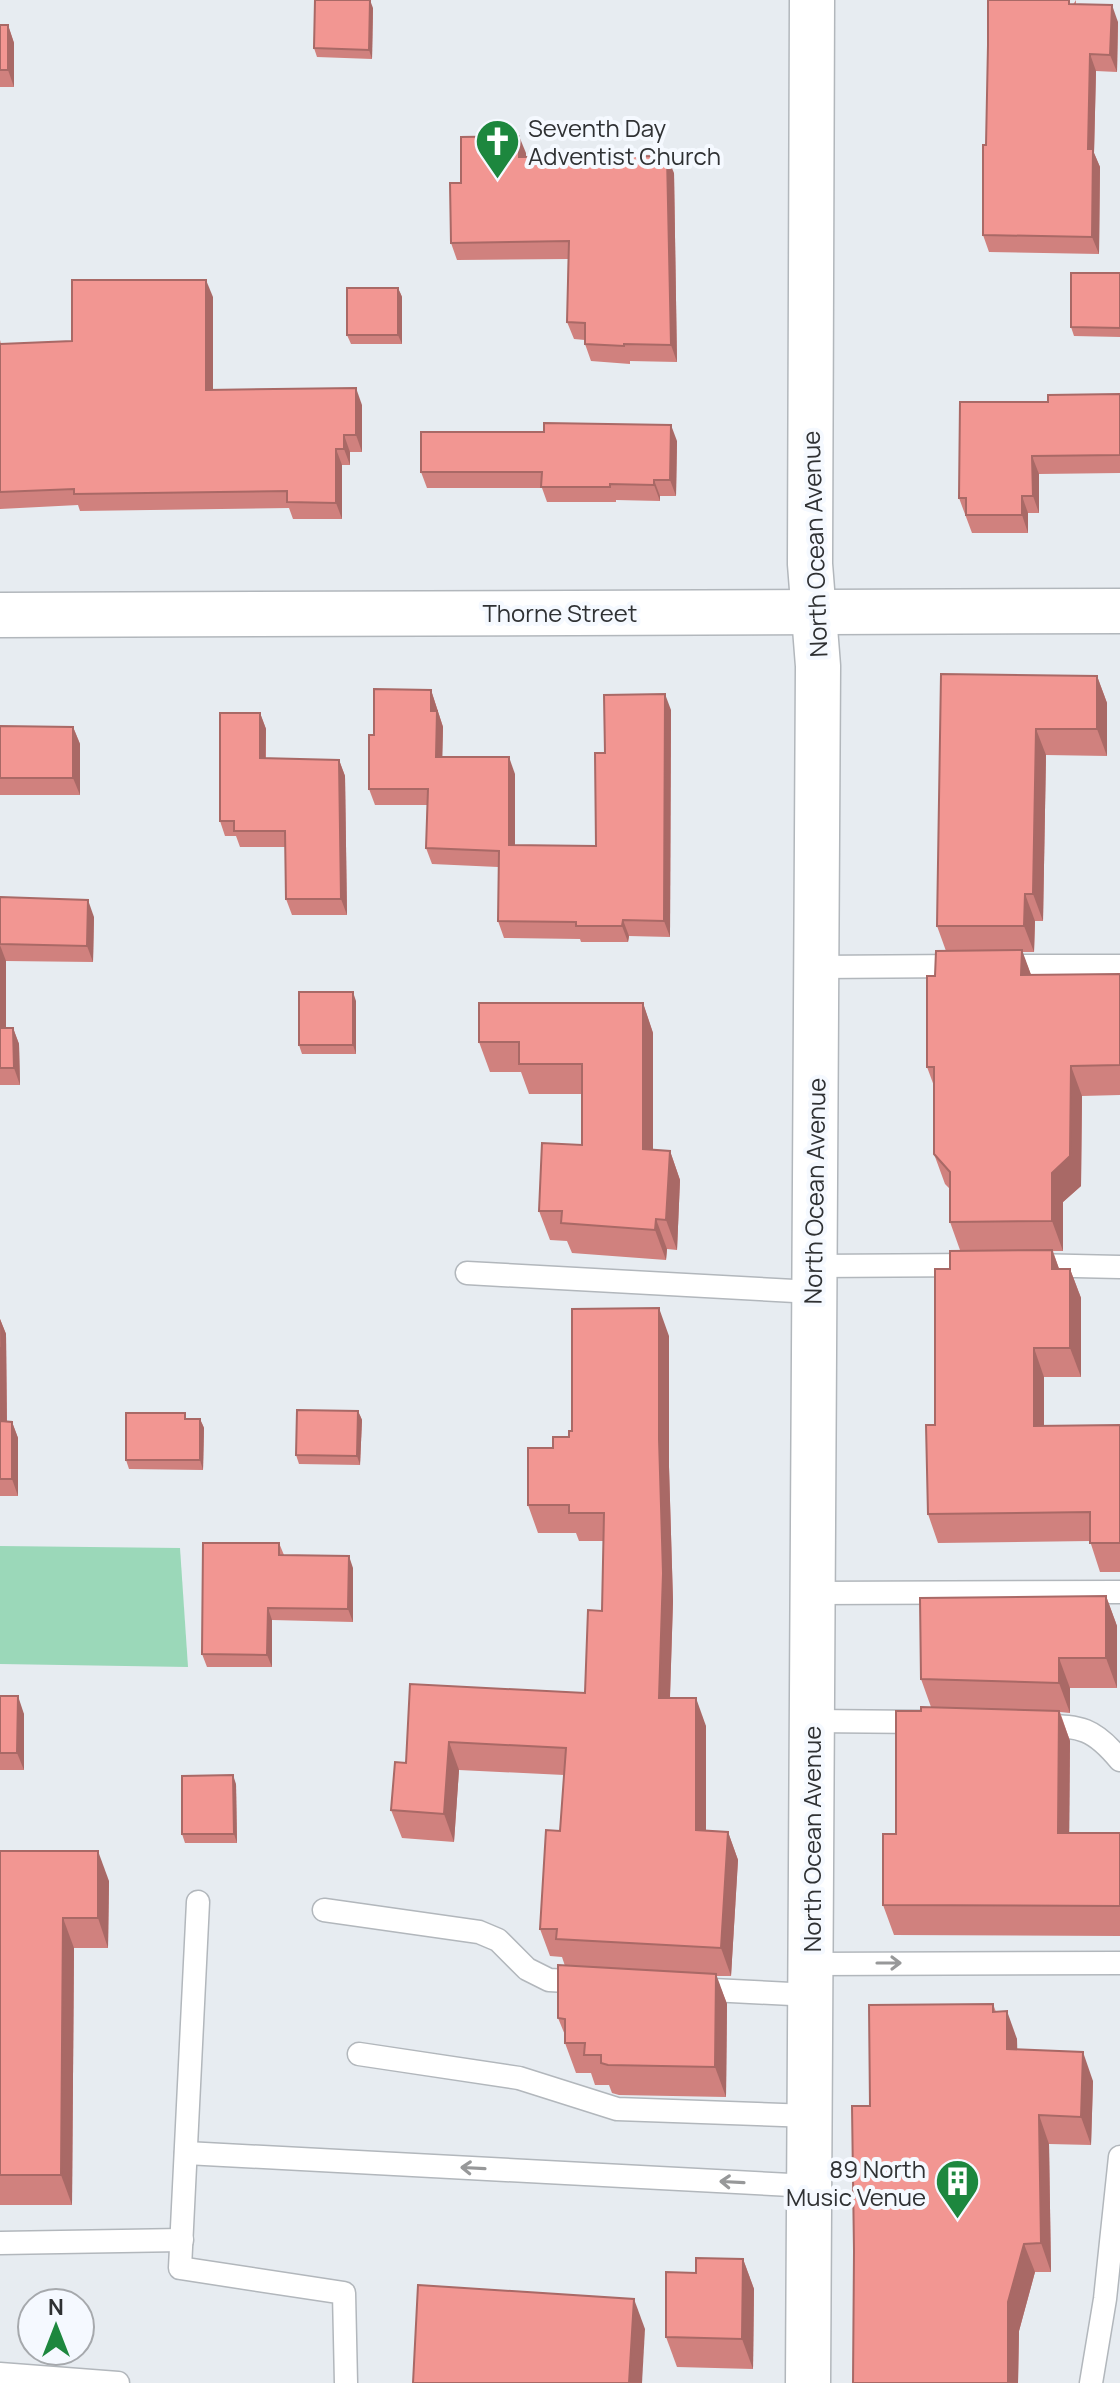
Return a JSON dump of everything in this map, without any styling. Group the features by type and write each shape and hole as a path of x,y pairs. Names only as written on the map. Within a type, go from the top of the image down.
{"street":[{"name":"North Ocean Avenue","path":"808,2383 818,666 810,564 812,0"},
{"name":"Thorne Street","path":"0,615 1120,611"}],"lane":[{"path":"816,967 1120,966"},
{"path":"467,1273 813,1279 1120,1267"},
{"path":"812,1593 1120,1592"},
{"path":"811,1721 954,1723"},
{"path":"1015,1725 1077,1727 1104,1740 1120,1760"},
{"path":"198,1902 180,2268 344,2293 346,2383"},
{"path":"324,1910 479,1932 498,1940 527,1969 549,1980 609,1984"},
{"path":"670,1987 1120,1963"},
{"path":"359,2054 519,2078 617,2109 810,2116"},
{"path":"186,2153 810,2186"},
{"path":"1091,2383 1116,2243 1120,2157"},
{"path":"0,2243 182,2240"},
{"path":"0,2374 118,2383"}],"green space":[{"path":"0,1546 180,1548 188,1667 0,1664"}],"building":[{"path":"315,0 370,0 369,50 314,48"},
{"path":"988,0 1069,0 1069,4 1112,5 1110,55 1090,54 1088,149 1093,149 1092,237 983,235"},
{"path":"0,25 8,25 8,70 0,70"},
{"path":"519,136 519,157 667,156 671,345 585,344 585,323 567,322 569,241 451,243 450,183 461,183 461,137"},
{"path":"1071,273 1120,273 1120,328 1071,327"},
{"path":"72,280 206,280 206,390 356,388 356,435 344,435 344,449 336,449 336,503 287,502 287,491 74,494 74,489 0,492 0,344 72,341"},
{"path":"347,288 398,288 398,335 347,335"},
{"path":"1120,394 1120,455 1032,456 1033,496 1022,496 1022,515 966,515 966,498 959,498 960,402 1048,402 1048,395"},
{"path":"544,423 671,425 670,480 654,480 654,485 541,487 542,472 421,472 421,432 544,432"},
{"path":"941,674 1097,676 1097,729 1036,729 1033,894 1025,894 1024,926 937,926"},
{"path":"374,689 431,690 431,711 437,711 436,757 509,757 509,845 596,846 595,753 605,753 604,695 665,694 664,921 623,920 622,926 576,926 576,922 498,921 499,851 426,848 428,789 369,789 369,735 374,735"},
{"path":"220,713 260,713 260,758 339,760 341,899 286,899 285,831 234,831 234,821 220,821"},
{"path":"0,726 73,727 73,778 0,778"},
{"path":"0,897 88,900 87,946 0,944"},
{"path":"1022,950 1021,975 1120,974 1120,1065 1071,1066 1070,1156 1052,1173 1052,1221 950,1222 950,1172 934,1154 934,1067 927,1067 927,976 935,976 936,951"},
{"path":"299,992 353,992 353,1045 299,1045"},
{"path":"479,1003 643,1003 643,1149 670,1151 666,1220 656,1219 655,1230 561,1223 562,1211 539,1211 542,1143 582,1145 582,1064 519,1064 519,1042 479,1042"},
{"path":"0,1028 13,1028 14,1068 0,1068"},
{"path":"1052,1250 1052,1269 1070,1269 1070,1348 1034,1348 1034,1426 1120,1425 1120,1543 1090,1543 1090,1512 928,1514 926,1425 935,1425 935,1269 950,1269 950,1251"},
{"path":"659,1308 663,1573 659,1698 696,1698 696,1830 728,1832 721,1948 556,1939 557,1929 540,1929 546,1830 560,1831 566,1748 449,1742 444,1814 391,1810 395,1762 406,1763 410,1684 585,1693 588,1610 602,1611 604,1513 569,1513 569,1505 528,1505 528,1448 553,1448 553,1437 569,1437 569,1431 572,1431 572,1309"},
{"path":"0,1347 1,1421 12,1422 12,1479 0,1479"},
{"path":"297,1410 358,1411 357,1456 296,1455"},
{"path":"126,1413 185,1413 185,1419 200,1419 200,1460 126,1460"},
{"path":"203,1543 279,1543 279,1555 349,1556 348,1609 268,1608 267,1655 202,1654"},
{"path":"1106,1596 1106,1658 1059,1658 1059,1683 921,1679 920,1598"},
{"path":"0,1696 18,1696 17,1753 0,1753"},
{"path":"921,1707 1059,1711 1058,1833 1120,1833 1120,1906 883,1905 883,1834 896,1834 896,1711 921,1711"},
{"path":"233,1775 234,1834 182,1834 182,1776"},
{"path":"0,1851 98,1851 98,1918 63,1918 61,2175 0,2175"},
{"path":"558,1965 716,1974 715,2067 608,2065 601,2063 601,2055 584,2055 585,2043 565,2043 565,2019 558,2018"},
{"path":"993,2004 993,2012 1007,2011 1007,2049 1083,2052 1081,2117 1039,2115 1041,2243 1024,2244 1008,2302 1008,2383 853,2383 852,2106 870,2106 869,2005"},
{"path":"696,2258 743,2259 742,2339 666,2337 666,2272 696,2273"},
{"path":"418,2285 634,2299 629,2383 413,2383"}],"place":[{"name":"Seventh Day Adventist Church","path":"497,180"},
{"name":"89 North Music Venue","path":"957,2221"}]}
